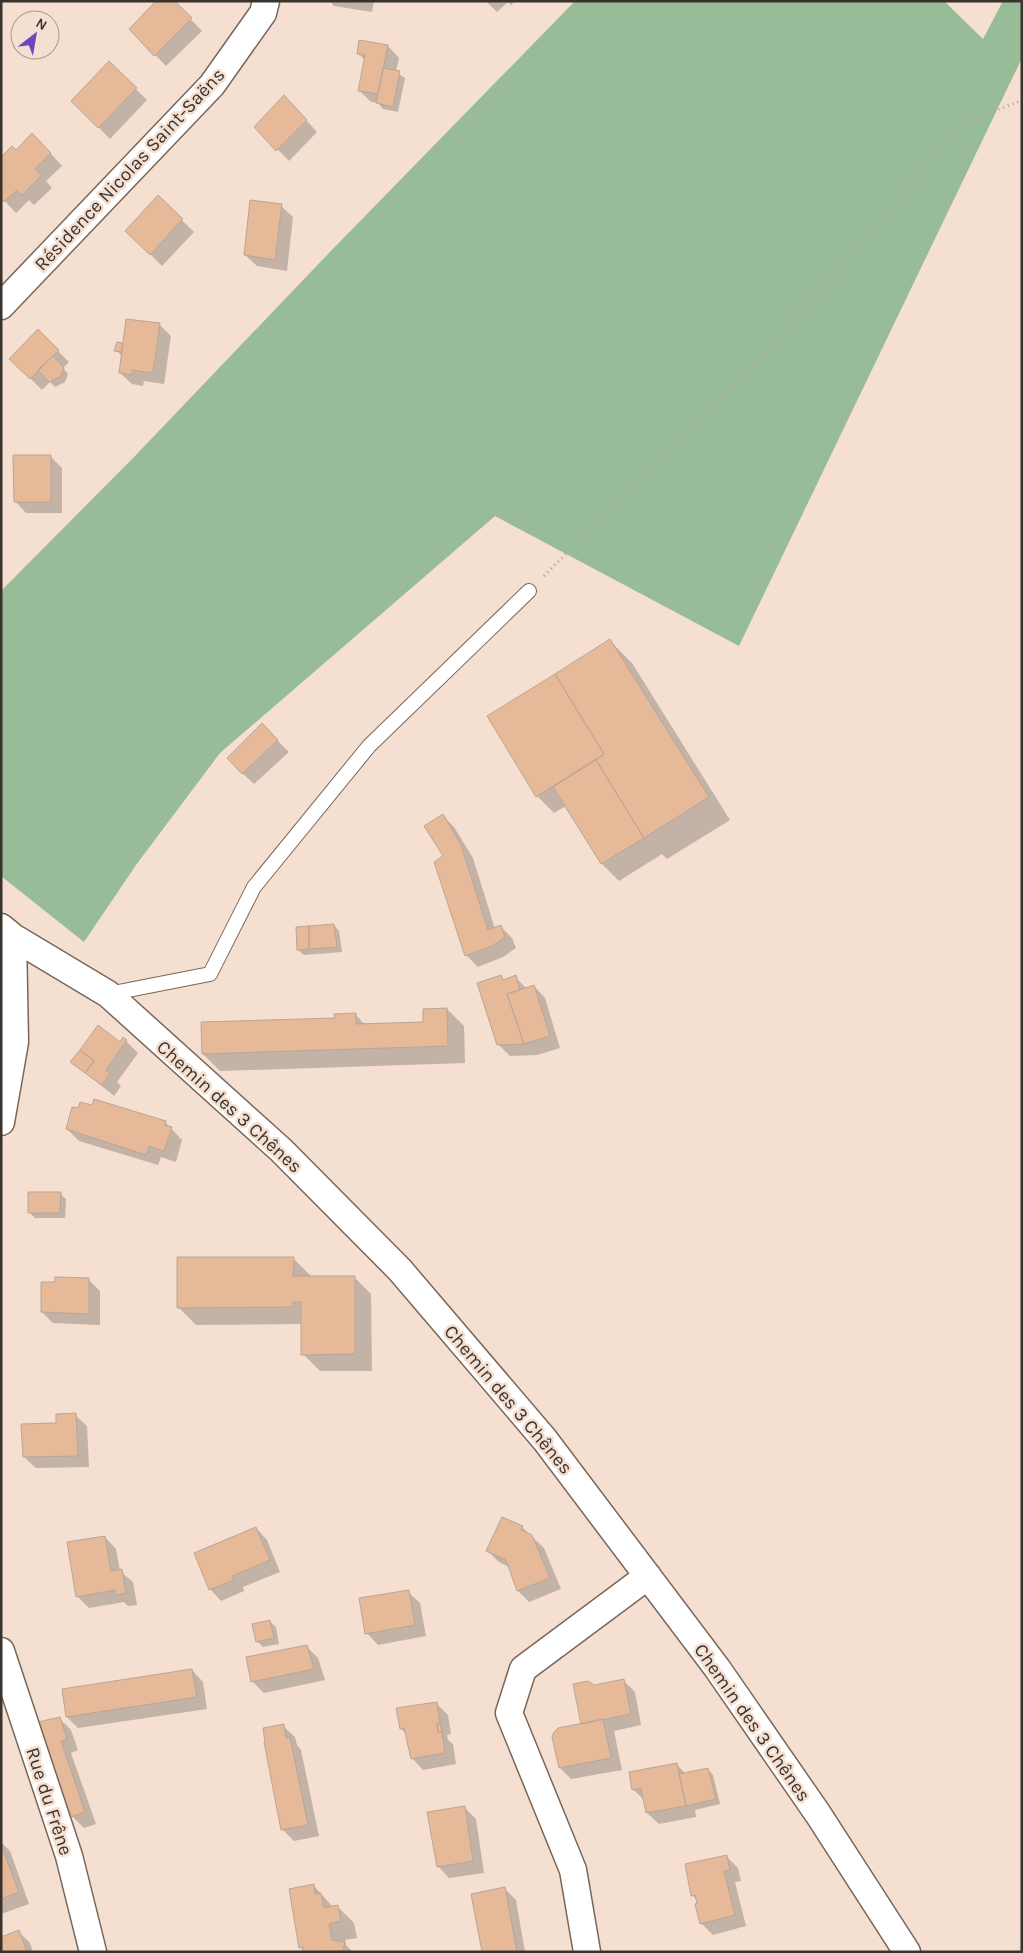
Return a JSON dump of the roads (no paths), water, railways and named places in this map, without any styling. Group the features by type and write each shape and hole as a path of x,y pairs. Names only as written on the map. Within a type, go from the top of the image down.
{"street":[{"name":"Résidence Nicolas Saint-Saëns","path":"1,306 212,85 263,13 266,1"},
{"name":"Chemin des 3 Chênes","path":"7,932 108,994 281,1150 400,1270 545,1440 717,1668 818,1814 908,1952"},
{"path":"1,1122 16,1042 7,932"},
{"path":"587,1952 572,1870 509,1713 523,1669 648,1576"},
{"name":"Rue du Frêne","path":"1,1652 69,1856 93,1952"}],"lane":[{"path":"108,994 210,974 254,887 369,746 529,590"}]}
